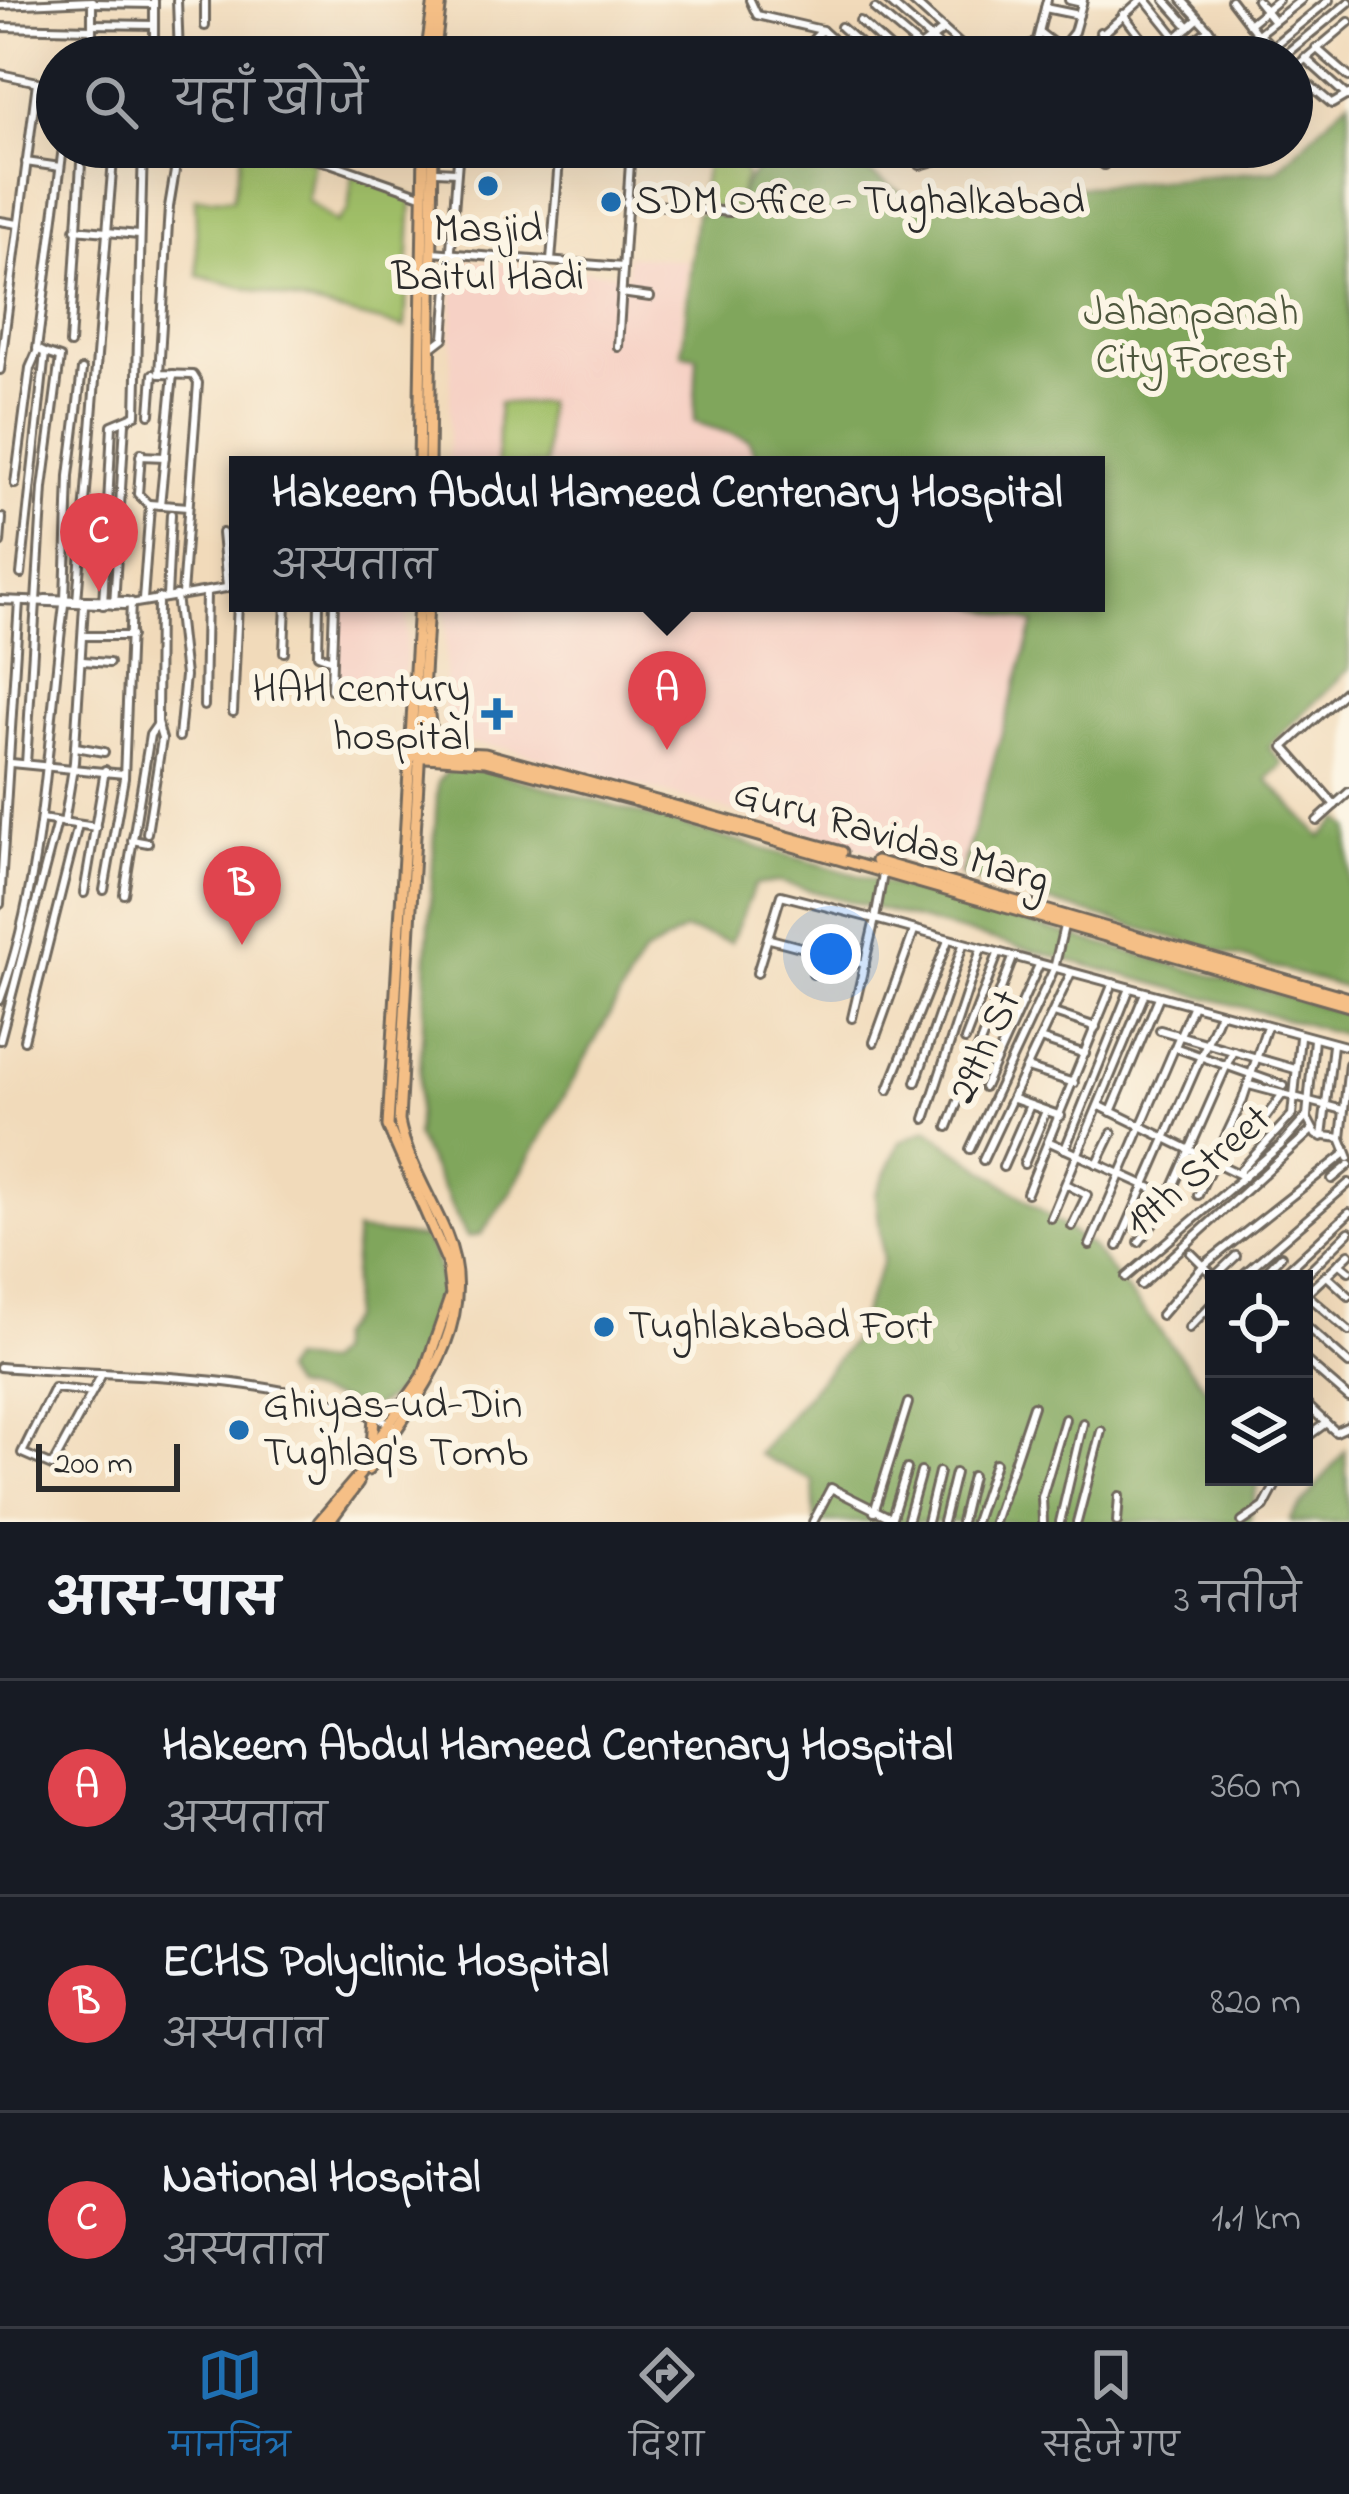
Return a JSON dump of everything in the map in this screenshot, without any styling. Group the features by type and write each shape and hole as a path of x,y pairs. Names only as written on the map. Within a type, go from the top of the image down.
{"main road":[{"path":"433,36 438,0"},
{"path":"419,456 426,290 424,168"},
{"path":"429,456 431,348 426,290 433,168"},
{"path":"423,612 426,695 433,739 448,751"},
{"path":"319,1522 360,1474 372,1448 427,1387 455,1314 460,1275 388,1126 423,612"},
{"path":"416,754 426,695"},
{"name":"Guru Ravidas Marg","path":"416,754 485,754 645,795 1349,1002"},
{"name":"Guru Ravidas Marg","path":"416,754 485,761 1349,1002"},
{"path":"329,1522 394,1425 432,1357 451,1295 438,1228"},
{"path":"372,1448 372,1415 406,1403"}],"street":[{"path":"177,0 178,36"},
{"path":"205,0 205,26"},
{"path":"750,0 757,15 822,30 829,36"},
{"path":"887,0 928,36"},
{"path":"911,0 952,36"},
{"path":"1068,36 1082,2 1069,0"},
{"path":"1097,36 1143,0 1175,36"},
{"path":"1165,0 1189,27"},
{"path":"1182,0 1216,36"},
{"path":"1231,0 1261,36"},
{"path":"1257,0 1274,21"},
{"path":"1250,24 1278,0"},
{"path":"1285,36 1329,0"},
{"path":"92,1 92,36"},
{"path":"6,3 154,2 154,36"},
{"path":"1254,36 1295,2"},
{"path":"1307,36 1349,2"},
{"path":"1038,36 1046,4 1079,15"},
{"path":"875,9 909,36"},
{"path":"1123,14 1139,36"},
{"path":"1179,36 1198,19"},
{"path":"860,21 881,36"},
{"path":"1313,51 1349,22"},
{"path":"0,27 154,26"},
{"path":"841,27 851,36"},
{"path":"935,36 944,29"},
{"path":"1200,36 1209,29"},
{"path":"816,36 822,30"},
{"path":"1100,32 1103,36"},
{"path":"1040,33 1044,36"},
{"path":"1316,48 1349,77"},
{"path":"1313,65 1348,95 1332,104 1313,88"},
{"path":"0,74 36,82"},
{"path":"0,370 3,303 36,89"},
{"path":"26,162 36,163"},
{"path":"21,574 60,168"},
{"path":"70,344 80,168"},
{"path":"0,1040 74,766 112,168"},
{"path":"103,603 112,425 136,416 142,168"},
{"path":"150,414 176,168"},
{"path":"345,168 424,195"},
{"path":"431,348 444,338 456,168"},
{"path":"551,261 558,168"},
{"path":"618,347 629,168"},
{"path":"437,171 456,172"},
{"path":"626,202 730,212"},
{"path":"0,221 18,224"},
{"path":"75,229 139,235"},
{"path":"431,252 623,267"},
{"path":"0,272 11,274"},
{"path":"426,290 447,290"},
{"path":"621,293 650,297"},
{"path":"15,484 30,368 41,353"},
{"path":"26,764 35,600 60,358 41,353"},
{"path":"0,1000 14,963 41,819 82,370"},
{"path":"139,373 195,375 198,383 188,507 171,596 157,725 162,739 147,833"},
{"path":"160,505 172,374"},
{"path":"114,602 125,423"},
{"path":"165,458 141,454 138,494 149,504 188,507"},
{"path":"143,600 149,504"},
{"path":"171,514 171,596 185,676 179,737"},
{"path":"0,542 2,518"},
{"path":"0,598 131,602 227,587 222,533"},
{"path":"204,706 206,592"},
{"path":"0,598 35,600"},
{"path":"0,904 19,601"},
{"path":"104,890 124,774 131,602"},
{"path":"232,712 238,612"},
{"path":"284,652 286,612"},
{"path":"320,612 318,655 332,660"},
{"path":"331,689 334,612"},
{"path":"82,636 131,636"},
{"path":"82,661 109,663"},
{"path":"1335,805 1285,747 1349,688"},
{"path":"124,894 151,731 157,725"},
{"path":"76,747 104,752"},
{"path":"0,768 48,764 124,774"},
{"path":"84,893 105,770"},
{"path":"1317,821 1349,791"},
{"path":"41,819 96,827"},
{"path":"24,1040 78,825"},
{"path":"132,840 148,843"},
{"path":"852,1018 883,870"},
{"path":"757,973 781,895 1349,1047"},
{"name":"29th St","path":"970,1149 1054,969 1065,922"},
{"path":"874,1042 914,931"},
{"path":"770,938 866,964"},
{"path":"888,1090 947,941"},
{"path":"916,1082 963,945"},
{"path":"925,1119 981,950"},
{"path":"965,1040 998,953"},
{"path":"813,974 820,955"},
{"path":"947,1127 1013,958"},
{"path":"984,1087 1039,965"},
{"path":"983,1160 1071,974"},
{"path":"1028,1193 1113,983"},
{"path":"1065,1149 1130,988"},
{"path":"1051,1218 1145,993"},
{"path":"1112,1112 1159,997"},
{"path":"1090,1245 1192,1007"},
{"path":"1053,1012 1096,1027"},
{"path":"1118,1246 1219,1015"},
{"path":"1198,1195 1249,1085 1265,1028"},
{"path":"1160,1030 1296,1070"},
{"path":"1100,1106 1242,1175 1290,1119 1300,1037"},
{"path":"1040,1039 1085,1054"},
{"name":"19th Street","path":"1126,1277 1307,1116 1314,1039"},
{"path":"1322,1137 1334,1043"},
{"path":"1177,1048 1252,1075 1294,1098 1343,1111"},
{"path":"1139,1242 1169,1196 1233,1051"},
{"path":"1348,1159 1341,1138 1349,1064"},
{"path":"1028,1068 1075,1083"},
{"path":"1249,1085 1283,1090"},
{"path":"1259,1126 1283,1090"},
{"path":"1014,1100 1061,1116"},
{"path":"1004,1167 1030,1105"},
{"path":"1024,1164 1046,1111"},
{"path":"1307,1116 1312,1130 1322,1137 1341,1138"},
{"path":"1142,1285 1312,1130"},
{"path":"1097,1164 1112,1133"},
{"path":"1051,1143 1169,1196"},
{"path":"1332,1178 1348,1159"},
{"path":"1161,1315 1204,1265 1348,1159"},
{"path":"1248,1270 1349,1183"},
{"path":"1066,1184 1087,1195 1072,1226"},
{"path":"1288,1270 1349,1213"},
{"path":"1310,1270 1349,1232"},
{"path":"1191,1253 1209,1270"},
{"path":"1223,1270 1236,1256"},
{"path":"1268,1270 1281,1256"},
{"path":"1313,1287 1346,1258 1349,1271"},
{"path":"1326,1275 1349,1296"},
{"path":"1313,1302 1349,1331"},
{"path":"1189,1328 1205,1311"},
{"path":"1313,1332 1349,1364"},
{"path":"0,1367 265,1387 394,1425"},
{"path":"1313,1367 1349,1398"},
{"path":"92,1392 54,1388 22,1453 51,1467 102,1375"},
{"path":"877,1516 908,1403"},
{"path":"994,1522 1033,1406"},
{"path":"1313,1411 1336,1432 1349,1426"},
{"path":"1043,1522 1042,1497 1065,1419"},
{"path":"1060,1522 1083,1423"},
{"path":"1313,1432 1326,1423"},
{"path":"1078,1522 1101,1431"},
{"path":"975,1522 995,1463"},
{"path":"814,1522 832,1488 891,1520 907,1469"},
{"path":"907,1522 921,1472"},
{"path":"927,1522 939,1472"},
{"path":"943,1522 955,1473"},
{"path":"961,1522 972,1476"},
{"path":"1242,1522 1254,1519 1275,1486"},
{"path":"1117,1522 1119,1496"}],"shaded area":[{"path":"627,255 687,260 679,354 697,355 694,421 748,439 756,456 448,456 454,260 627,274"},
{"path":"337,612 408,612 403,695 333,692"},
{"path":"446,612 997,612 1034,622 960,876 506,748 444,740"}],"green space":[{"name":"Jahanpanah City Forest","path":"1349,99 1349,669 1268,747 1283,764 1267,779 1321,837 1340,819 1349,828 1349,989 960,876 1034,623 995,612 1105,612 1105,456 756,456 748,439 694,422 697,356 682,354 696,213 732,215 758,168 861,168 916,201 1313,168 1313,134"},
{"path":"239,168 312,168 307,200 336,223 348,210 353,174 412,196 405,328 198,276 195,198 233,199"},
{"path":"705,168 742,168 746,176 735,208 699,205"},
{"path":"499,403 546,403 546,456 497,456"},
{"path":"457,762 1349,1014 1349,1036 779,882 755,885 731,942 685,930 643,955 509,1195 480,1235 467,1237 416,1137 438,781"},
{"path":"927,1129 1092,1247 1205,1387 1205,1486 1257,1486 1249,1522 815,1522 813,1481 758,1454 851,1342 883,1261 876,1194 900,1142"},
{"path":"356,1231 424,1238 439,1273 438,1314 424,1355 403,1387 372,1408 292,1388 282,1372 290,1360 324,1363 334,1354 336,1336 350,1318"},
{"path":"1345,1451 1349,1522 1292,1522 1290,1519"}],"place":[{"name":"Masjid Baitul Hadi","path":"488,186"},
{"name":"SDM Office - Tughalkabad","path":"611,202"},
{"name":"National Hospital","path":"99,592"},
{"name":"HAH century hospital","path":"497,714"},
{"name":"Hakeem Abdul Hameed Centenary Hospital","path":"667,750"},
{"name":"ECHS Polyclinic Hospital","path":"242,945"},
{"name":"Tughlakabad Fort","path":"604,1327"},
{"name":"Ghiyas-ud-Din Tughlaq's Tomb","path":"239,1430"}]}
